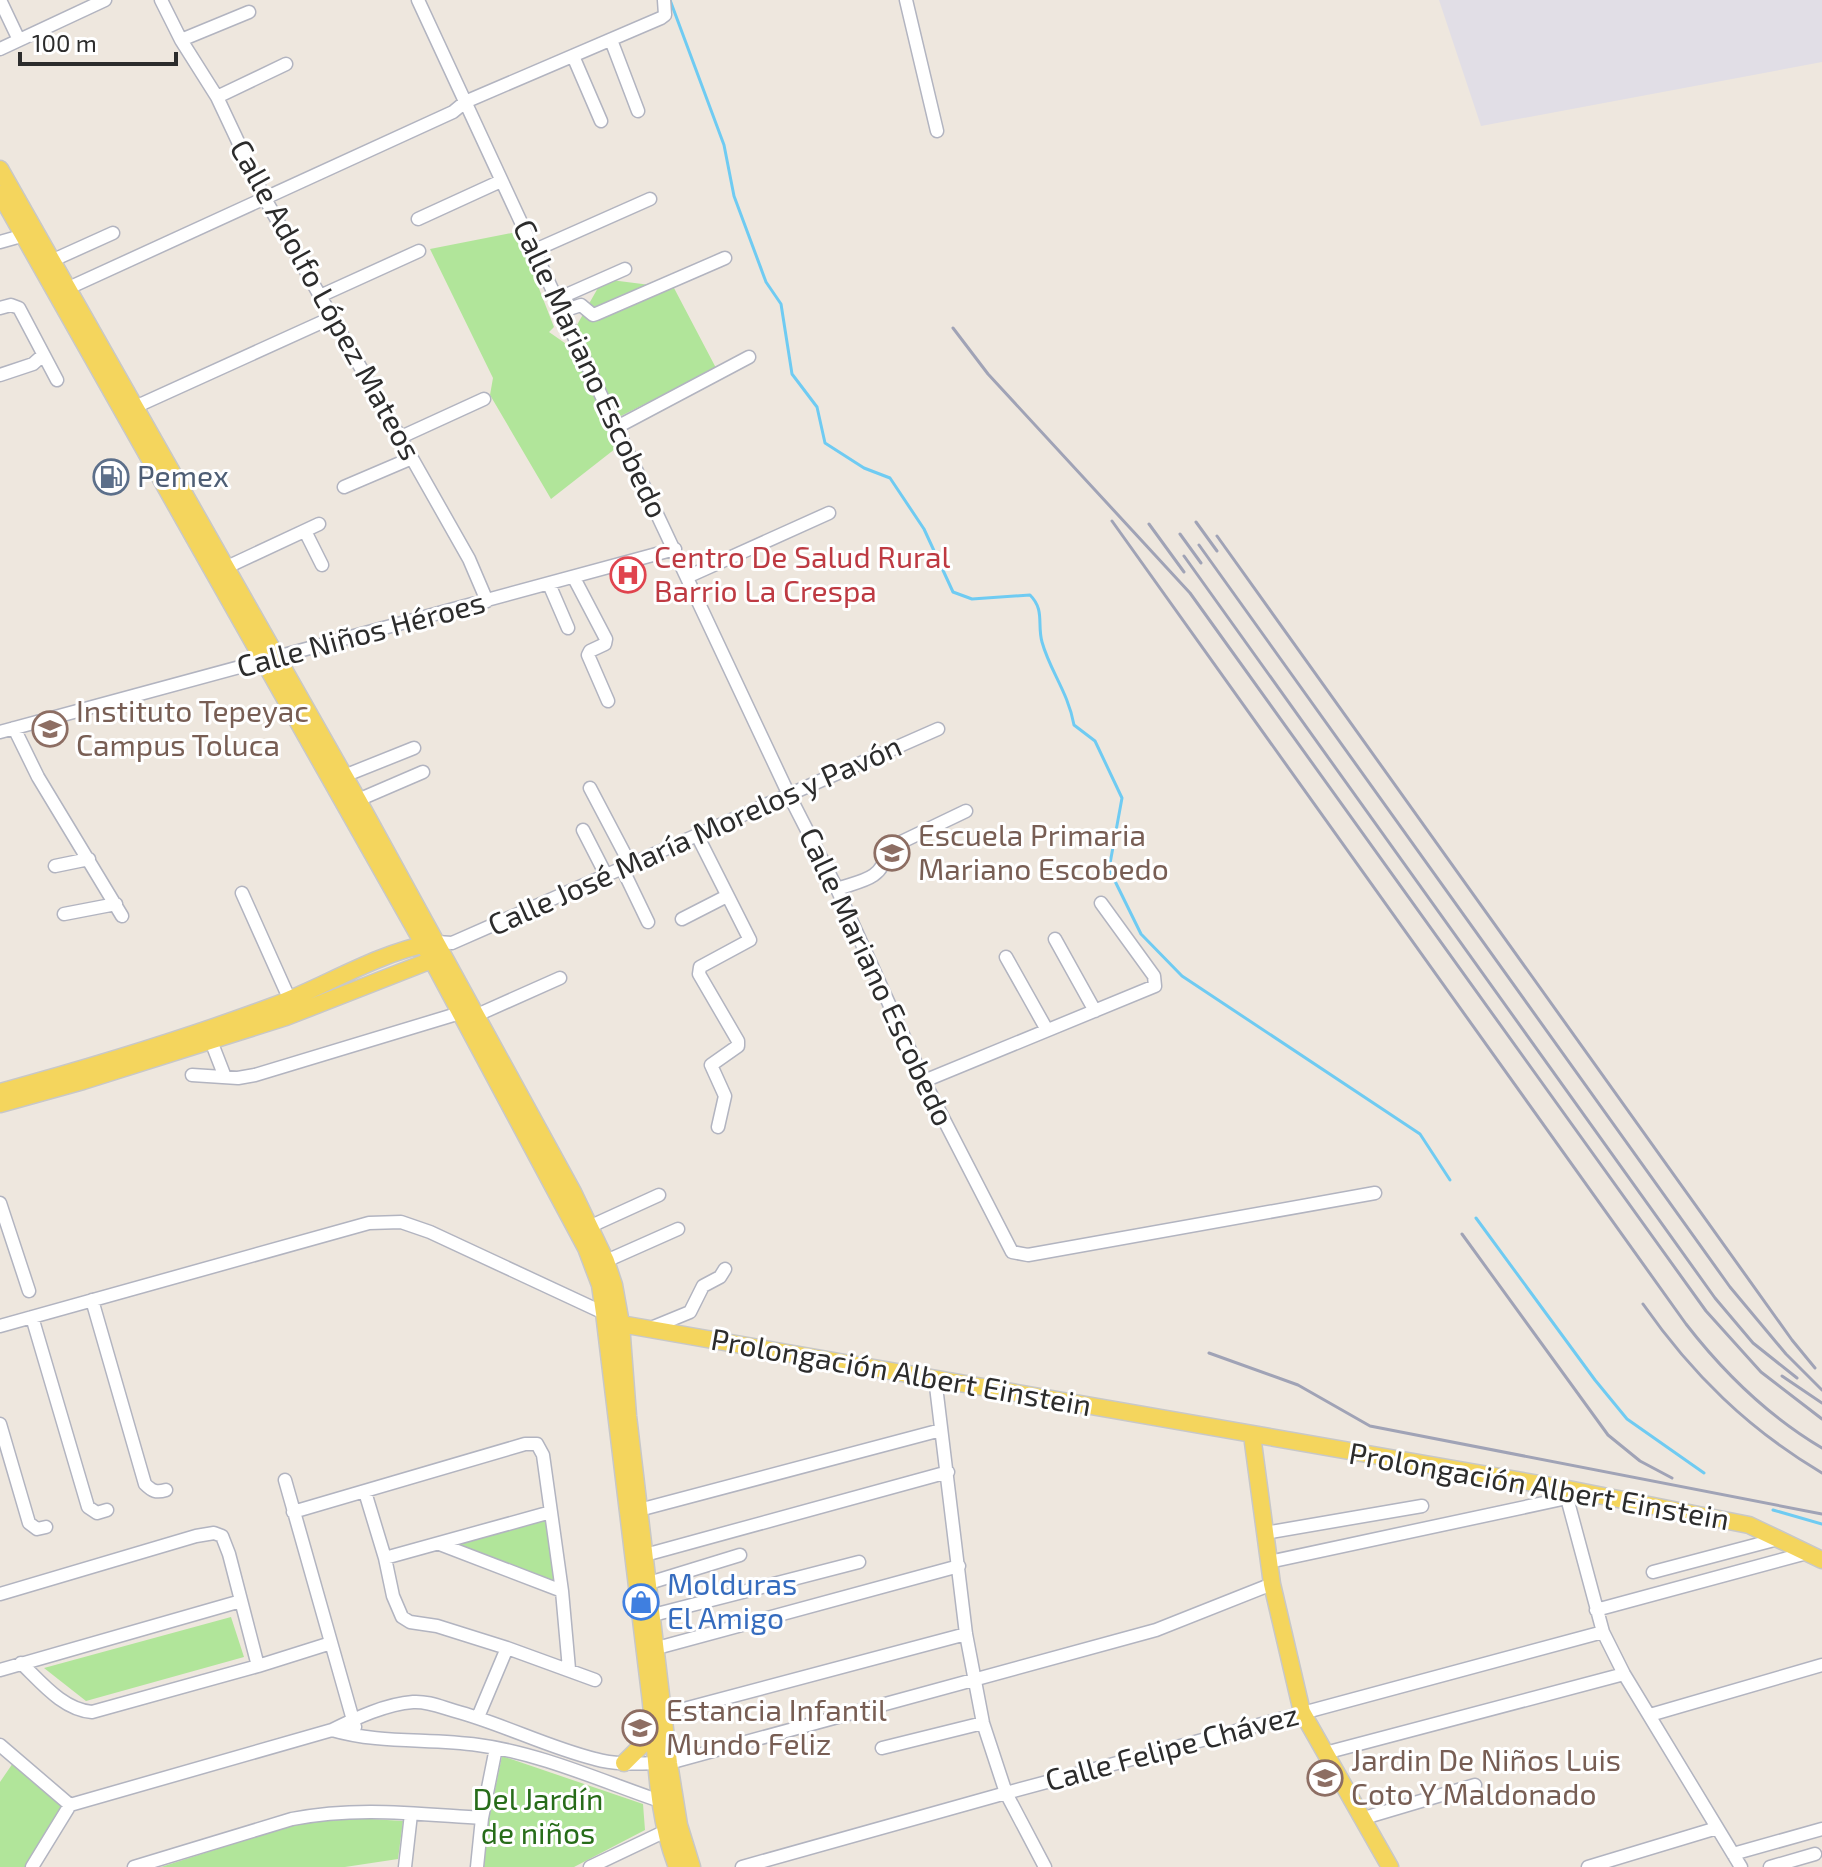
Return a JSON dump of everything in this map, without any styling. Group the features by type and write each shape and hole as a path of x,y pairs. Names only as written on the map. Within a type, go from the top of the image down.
{"main road":[{"path":"0,169 30,234 149,455 438,949"},
{"path":"0,194 51,261 61,292 135,407 227,567 269,659 358,800 438,949 586,1248 600,1285 660,1719 642,1745 624,1763"},
{"name":"Calle José María Morelos y Pavón","path":"0,1104 211,1041 289,998 389,955 438,949"},
{"name":"Calle José María Morelos y Pavón","path":"0,1092 241,1024 438,949"},
{"path":"469,1014 591,1226 614,1285 657,1648 663,1763 677,1867"},
{"name":"Prolongación Albert Einstein","path":"604,1313 621,1324 648,1329 1749,1525 1815,1556"},
{"path":"1252,1435 1272,1584 1302,1712 1390,1867"},
{"path":"672,1828 692,1867"}],"street":[{"path":"0,0 19,40"},
{"path":"0,49 82,5 105,0"},
{"name":"Calle Mariano Escobedo","path":"418,0 789,795 837,889 924,1081 1012,1252 1028,1255 1375,1193"},
{"path":"61,292 453,112 465,102 665,15 664,0"},
{"path":"906,0 937,131"},
{"name":"Calle Adolfo López Mateos","path":"165,1 181,40 217,97 264,197 469,559 487,601"},
{"path":"181,40 249,12"},
{"path":"611,40 638,111"},
{"path":"573,56 601,121"},
{"path":"217,97 286,64"},
{"path":"418,219 501,181"},
{"path":"535,250 650,199"},
{"path":"51,261 113,233"},
{"path":"0,242 30,234"},
{"path":"320,296 419,251"},
{"path":"560,305 581,305 593,315 725,258"},
{"path":"560,305 625,269"},
{"path":"0,308 17,306 57,380"},
{"path":"135,407 331,318"},
{"path":"0,375 33,364 43,355"},
{"path":"617,427 749,357"},
{"path":"401,437 484,399"},
{"path":"344,487 412,458"},
{"path":"687,577 829,513"},
{"path":"227,567 319,524"},
{"path":"305,531 322,565"},
{"name":"Calle Niños Héroes","path":"0,732 675,549"},
{"path":"574,578 606,639 605,644 588,655 608,701"},
{"path":"549,584 568,628"},
{"path":"14,728 38,777 119,910 64,914"},
{"name":"Calle José María Morelos y Pavón","path":"438,949 938,729"},
{"path":"344,776 414,748"},
{"path":"358,800 423,772"},
{"path":"590,788 648,922"},
{"path":"837,889 877,874 885,865 886,853 893,846 966,811"},
{"path":"583,830 606,875"},
{"path":"697,835 750,940 700,967 699,974 738,1041 738,1046 711,1065 725,1096 718,1127"},
{"path":"55,866 89,859"},
{"path":"242,893 289,998"},
{"path":"682,919 727,896"},
{"path":"924,1081 1155,986 1154,976 1101,903"},
{"path":"1055,939 1095,1011"},
{"path":"1006,957 1047,1030"},
{"path":"192,1075 255,1075 469,1014 560,978"},
{"path":"211,1041 225,1077"},
{"path":"591,1226 659,1195"},
{"path":"0,1203 29,1291"},
{"name":"Prolongación Albert Einstein","path":"0,1326 369,1223 401,1222 430,1232 604,1313"},
{"path":"606,1261 678,1229"},
{"path":"648,1329 690,1312 703,1286 720,1277 725,1269"},
{"path":"92,1300 145,1484 158,1493 166,1490"},
{"path":"32,1317 88,1507 97,1513 107,1510"},
{"path":"935,1378 966,1634 983,1723 1006,1793 1045,1867"},
{"path":"0,1424 29,1523 37,1529 46,1527"},
{"path":"639,1510 941,1430"},
{"path":"293,1512 534,1443 541,1448 551,1512 569,1669"},
{"path":"645,1555 948,1472"},
{"path":"285,1480 358,1738"},
{"path":"365,1492 402,1617 410,1622 437,1626 507,1648 595,1680"},
{"path":"1269,1562 1567,1494 1603,1632 1624,1674 1741,1867"},
{"path":"1265,1533 1422,1506"},
{"path":"385,1558 551,1512"},
{"path":"0,1594 214,1533 222,1536 225,1542 258,1666"},
{"path":"1653,1572 1778,1539"},
{"path":"441,1544 562,1591"},
{"path":"649,1583 740,1555"},
{"path":"1596,1610 1815,1556"},
{"path":"653,1615 859,1562"},
{"path":"657,1648 959,1566"},
{"path":"32,1867 70,1805 332,1730 354,1719 411,1702 425,1702 478,1717 595,1759 663,1763 1156,1630 1272,1584"},
{"path":"0,1670 241,1601"},
{"name":"Calle Felipe Chávez","path":"742,1867 1603,1632"},
{"path":"660,1719 966,1634"},
{"path":"21,1663 70,1706 92,1712 331,1643"},
{"path":"478,1717 507,1648"},
{"path":"1650,1715 1822,1665"},
{"path":"1325,1753 1624,1674"},
{"path":"882,1748 983,1723"},
{"path":"332,1730 358,1738 496,1748 668,1804"},
{"path":"528,1756 534,1739"},
{"path":"0,1745 70,1805"},
{"path":"477,1867 482,1818 496,1748"},
{"path":"1364,1818 1475,1785"},
{"path":"134,1867 305,1816 346,1810 482,1818"},
{"path":"390,1867 405,1866 411,1814"},
{"path":"590,1867 672,1828"},
{"path":"1588,1867 1717,1828"},
{"path":"1733,1854 1822,1829"},
{"path":"1770,1867 1815,1854"}],"shaded area":[{"path":"1439,0 1822,0 1822,62 1481,126"}],"green space":[{"path":"517,232 554,327 549,332 582,355 620,445 551,499 490,395 493,378 430,249"},
{"path":"603,279 674,288 716,368 621,416 618,424 573,332"},
{"path":"548,1517 557,1585 457,1545"},
{"path":"231,1617 244,1657 86,1701 44,1668"},
{"name":"Del Jardín de niños","path":"502,1756 643,1804 645,1830 574,1867 484,1867 488,1823"},
{"path":"13,1763 66,1801 26,1867 0,1867 0,1782"},
{"path":"338,1817 403,1821 398,1859 345,1867 161,1867 295,1824"}],"waterway":[{"path":"670,0 724,145 734,196 766,282 781,304 792,374 817,407 825,443 864,468 890,478 924,529 953,592 972,599 1030,595 1035,601 1042,642 1068,702 1074,725 1095,741 1122,798 1109,869 1141,934 1182,976 1420,1134 1450,1180"},
{"path":"1476,1218 1627,1419 1704,1473"},
{"path":"1773,1510 1822,1524"}],"railway":[{"path":"953,328 988,374 1190,593 1706,1311 1761,1372 1822,1419"},
{"path":"1112,521 1686,1324 1748,1392 1783,1422 1822,1448"},
{"path":"1196,522 1217,551"},
{"path":"1149,524 1184,572"},
{"path":"1180,534 1201,563"},
{"path":"1217,536 1815,1368"},
{"path":"1199,545 1730,1287 1786,1354 1822,1390"},
{"path":"1184,556 1715,1298 1753,1343 1797,1378"},
{"path":"1462,1234 1608,1435 1640,1461 1672,1478"},
{"path":"1643,1304 1681,1354 1723,1398 1770,1438 1822,1473"},
{"path":"1209,1353 1298,1385 1370,1426 1822,1514"},
{"path":"1782,1376 1822,1403"}],"place":[{"name":"Pemex","path":"111,477"},
{"name":"Centro De Salud Rural Barrio La Crespa","path":"628,575"},
{"name":"Instituto Tepeyac Campus Toluca","path":"50,729"},
{"name":"Escuela Primaria Mariano Escobedo","path":"892,853"},
{"name":"Molduras El Amigo","path":"641,1602"},
{"name":"Estancia Infantil Mundo Feliz","path":"640,1728"},
{"name":"Jardin De Niños Luis Coto Y Maldonado","path":"1325,1778"}]}
